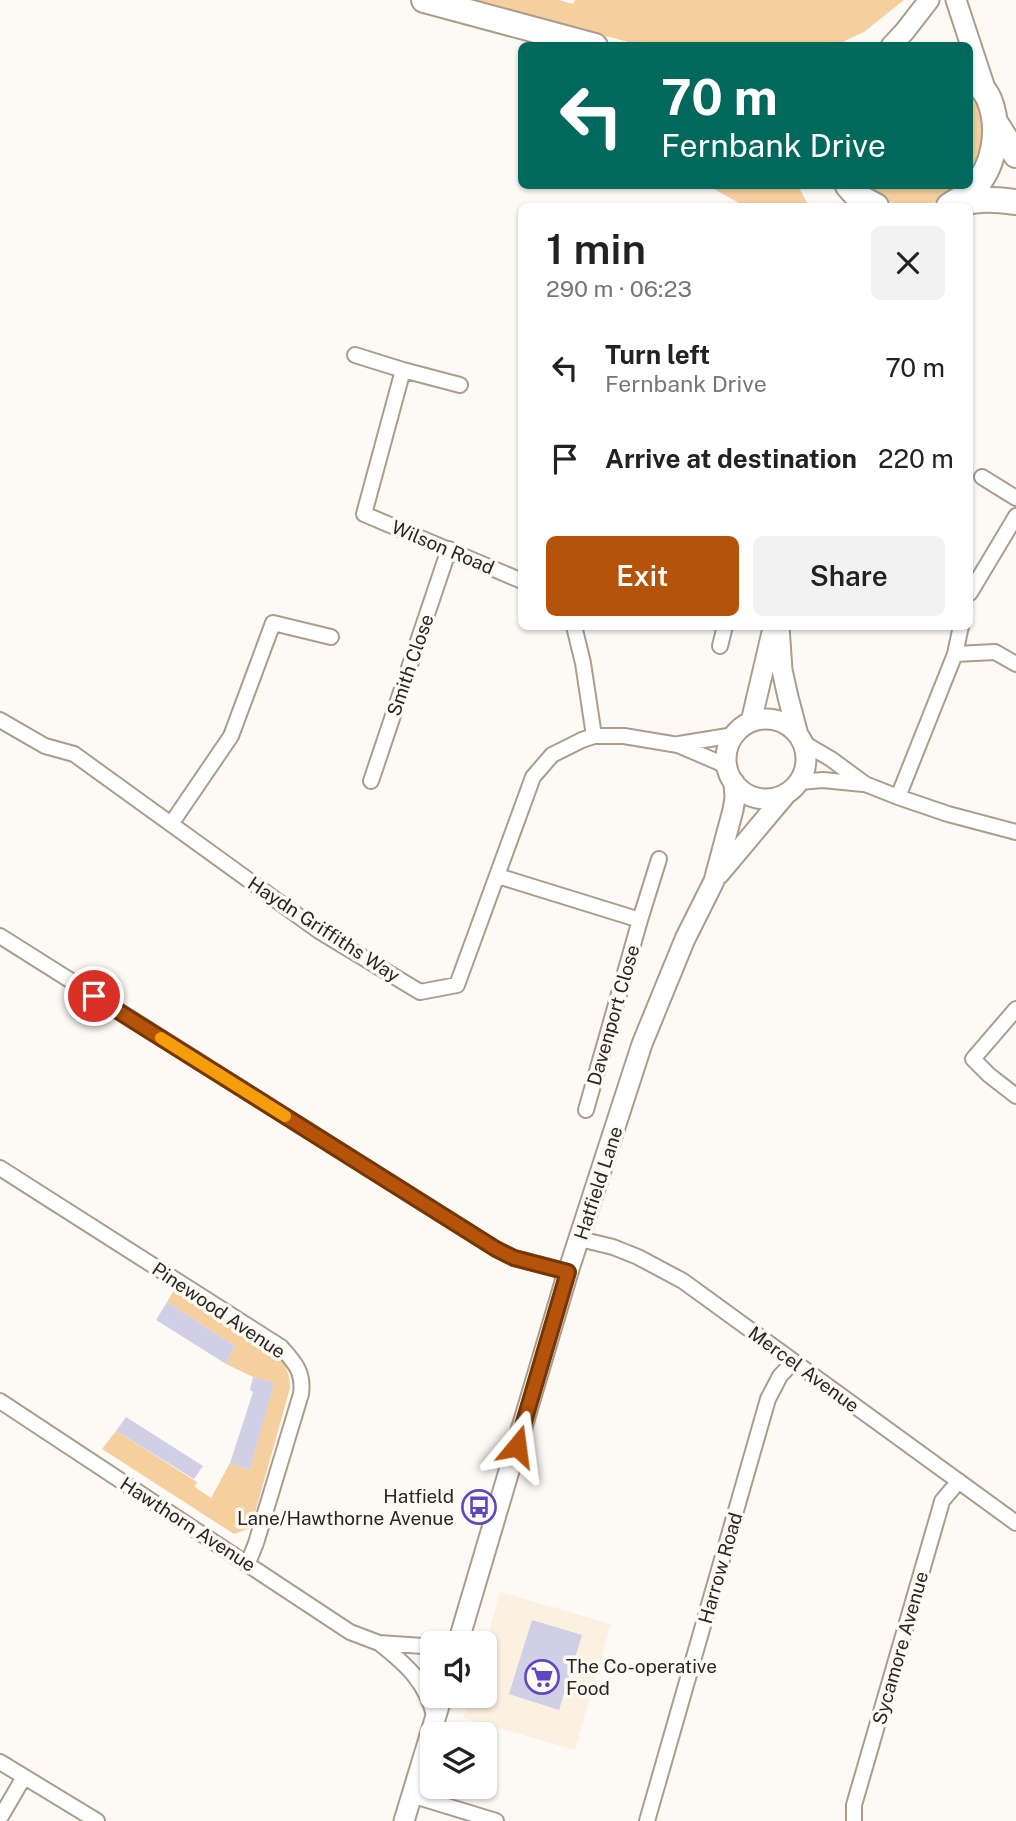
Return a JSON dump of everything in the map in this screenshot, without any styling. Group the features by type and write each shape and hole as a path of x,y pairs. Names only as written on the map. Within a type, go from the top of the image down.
{"highway":[{"path":"424,0 580,42"},
{"path":"973,77 988,97 995,122 1016,155"},
{"path":"973,189 984,175 994,148 995,122"},
{"path":"850,189 870,203"},
{"path":"954,203 973,189"},
{"path":"961,203 972,200 1016,202"}],"street":[{"path":"895,42 929,0"},
{"path":"956,0 970,42"},
{"path":"973,52 988,97"},
{"path":"355,355 460,385"},
{"name":"Wilson Road","path":"403,370 364,514 518,579"},
{"path":"982,477 1016,499"},
{"path":"973,588 1016,516"},
{"name":"Smith Close","path":"371,781 449,549"},
{"path":"171,824 231,736 273,623 331,637"},
{"path":"575,630 594,736"},
{"path":"720,646 724,630"},
{"path":"751,722 775,630"},
{"path":"714,881 793,788 805,769 806,755 782,670 777,630"},
{"path":"898,797 955,654 960,630"},
{"path":"955,654 995,652 1016,664"},
{"path":"714,881 735,798 726,755 729,744 734,734 742,727 764,719 777,720 789,726 801,739 865,784 948,814 1016,832"},
{"name":"Haydn Griffiths Way","path":"0,720 45,746 74,754 319,931 421,992 457,985 533,777 552,755 594,736 624,736 678,744 734,734"},
{"name":"Haydn Griffiths Way","path":"678,744 730,774"},
{"path":"730,774 744,793 758,798 773,798 793,788 823,780 865,784"},
{"name":"Davenport Close","path":"586,1110 659,859"},
{"name":"Davenport Close","path":"498,876 640,920"},
{"name":"Hatfield Lane","path":"461,1631 568,1272 642,1044 685,939 714,881"},
{"path":"0,936 496,1249 514,1258 568,1272"},
{"path":"1016,1010 972,1059 1016,1096"},
{"name":"Pinewood Avenue","path":"0,1168 281,1347 292,1358 301,1373 301,1394 248,1563"},
{"name":"Mercel Avenue","path":"580,1239 613,1247 683,1281 1016,1523"},
{"name":"Harrow Road","path":"647,1821 768,1399 780,1376 793,1362"},
{"name":"Hawthorn Avenue","path":"0,1401 350,1632 379,1643 420,1646"},
{"name":"Sycamore Avenue","path":"854,1821 854,1805 942,1501 959,1481"},
{"name":"Hawthorn Avenue","path":"379,1643 419,1679 435,1718"},
{"path":"404,1821 438,1708"},
{"path":"0,1762 97,1821"},
{"path":"0,1818 24,1777"},
{"path":"411,1795 496,1821"}],"shaded area":[{"path":"466,0 559,0 573,4 575,0 904,0 864,32 843,42 628,42"},
{"path":"973,97 984,127 981,154 973,171"},
{"path":"714,189 800,189 807,203 739,203"},
{"path":"866,189 958,189 931,203 895,203"},
{"path":"174,1290 277,1355 288,1374 290,1388 252,1524 248,1529 234,1534 102,1449 116,1431 197,1482 195,1487 211,1498 230,1463 250,1470 273,1383 226,1364 235,1346 167,1302"},
{"path":"500,1592 611,1624 575,1750 497,1728 497,1722 477,1722 463,1718 466,1708 497,1708 497,1631 489,1631"}],"building":[{"path":"167,1302 235,1346 226,1364 156,1320"},
{"path":"253,1377 274,1383 250,1470 230,1463 253,1392 250,1390"},
{"path":"126,1417 203,1466 194,1479 116,1431"},
{"name":"The Co-operative Food","path":"532,1620 582,1635 559,1710 509,1694"}],"slow traffic":[{"path":"161,1038 285,1116"}],"place":[{"name":"Hatfield Lane/Hawthorne Avenue","path":"479,1507"},
{"name":"The Co-operative Food","path":"542,1677"}],"route":[{"path":"94,996 496,1249 514,1258 568,1272 517,1446"}]}
